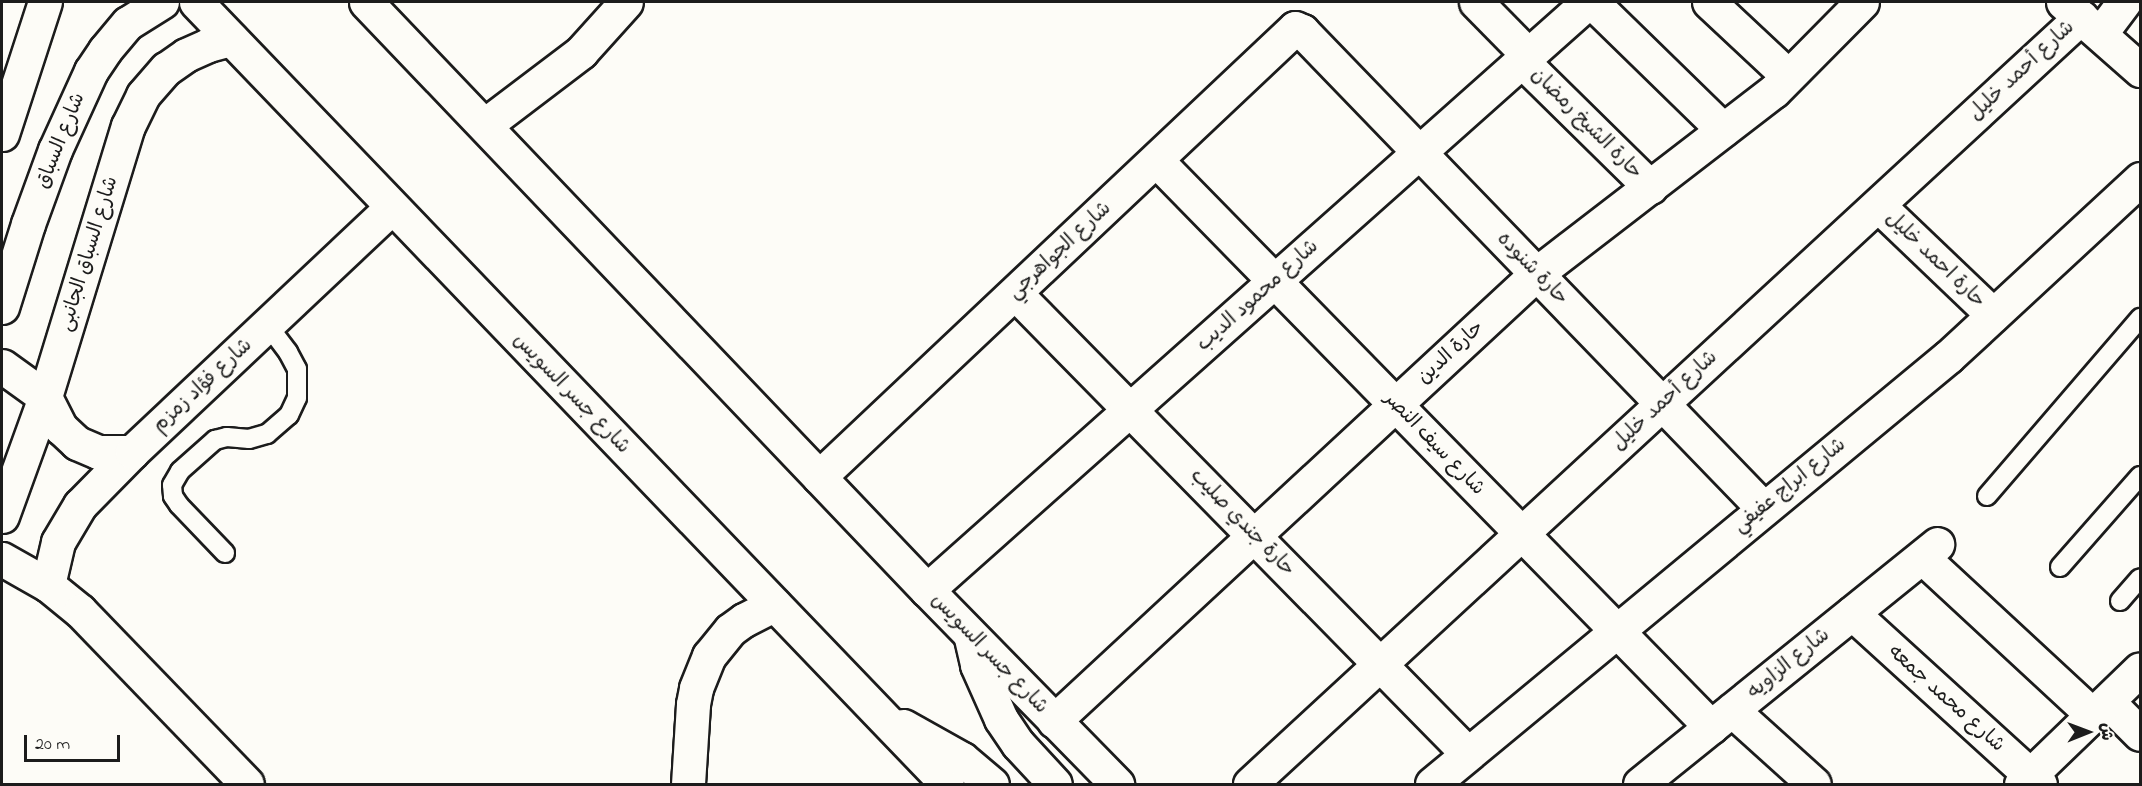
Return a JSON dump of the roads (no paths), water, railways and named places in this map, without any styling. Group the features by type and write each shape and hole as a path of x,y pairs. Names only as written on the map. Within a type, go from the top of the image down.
{"street":[{"path":"2,134 45,2"},
{"name":"شارع السباق","path":"2,307 28,224 75,102 126,12 162,2"},
{"name":"شارع جسر السويس","path":"196,2 947,784"},
{"name":"شارع جسر السويس","path":"366,2 485,124 971,636 1117,784"},
{"path":"485,124 581,51 626,2"},
{"name":"حارة الشيخ رمضان","path":"1476,2 1525,58 1650,187"},
{"path":"1590,2 1723,130"},
{"name":"شارع محمود الديب","path":"927,590 1590,2"},
{"path":"1709,2 1788,76"},
{"name":"شارع أحمد خليل","path":"1250,784 2081,18 2124,2"},
{"name":"حارة الدين","path":"1054,721 1536,274 1774,91 1853,5"},
{"path":"2081,18 2140,70"},
{"name":"شارع الجواهرجي","path":"819,477 1157,160 1291,29 1302,31"},
{"name":"حارة شنوده","path":"1302,31 1763,508"},
{"name":"شارع السباق الجانبى","path":"2,516 45,397 128,126 143,95 166,69 186,55 208,45 231,39"},
{"name":"شارع سيف النصر","path":"1157,160 1616,631 1722,719 1814,784"},
{"name":"شارع ابراج عفيفي","path":"1432,784 1948,357 2140,179"},
{"name":"حارة احمد خليل","path":"1878,206 1993,315"},
{"name":"شارع فؤاد زمزم","path":"48,585 58,542 71,517 89,494 392,208"},
{"name":"حارة جندي صليب","path":"1015,293 1468,754"},
{"path":"2,366 45,397 61,428 77,443 98,453 132,452"},
{"name":"شارع الزاويه","path":"1640,784 1929,550 2101,709"},
{"path":"2,559 48,585 95,626 247,784"},
{"path":"688,784 693,704 699,680 709,656 730,630 774,605"},
{"name":"شارع محمد جمعه","path":"1852,613 2031,782"},
{"path":"971,636 977,665 1001,719 1018,744 1055,784"},
{"path":"2031,782 2140,669"},
{"path":"2101,709 2140,734"},
{"path":"884,719 938,743 992,784"}],"lane":[{"path":"1987,496 2140,318"},
{"path":"225,553 179,505 173,496 172,485 180,471 215,440 227,437 249,439 267,434 289,415 297,398 297,369 288,352 268,325"},
{"path":"2060,567 2140,476"},
{"path":"2120,601 2140,578"}]}
